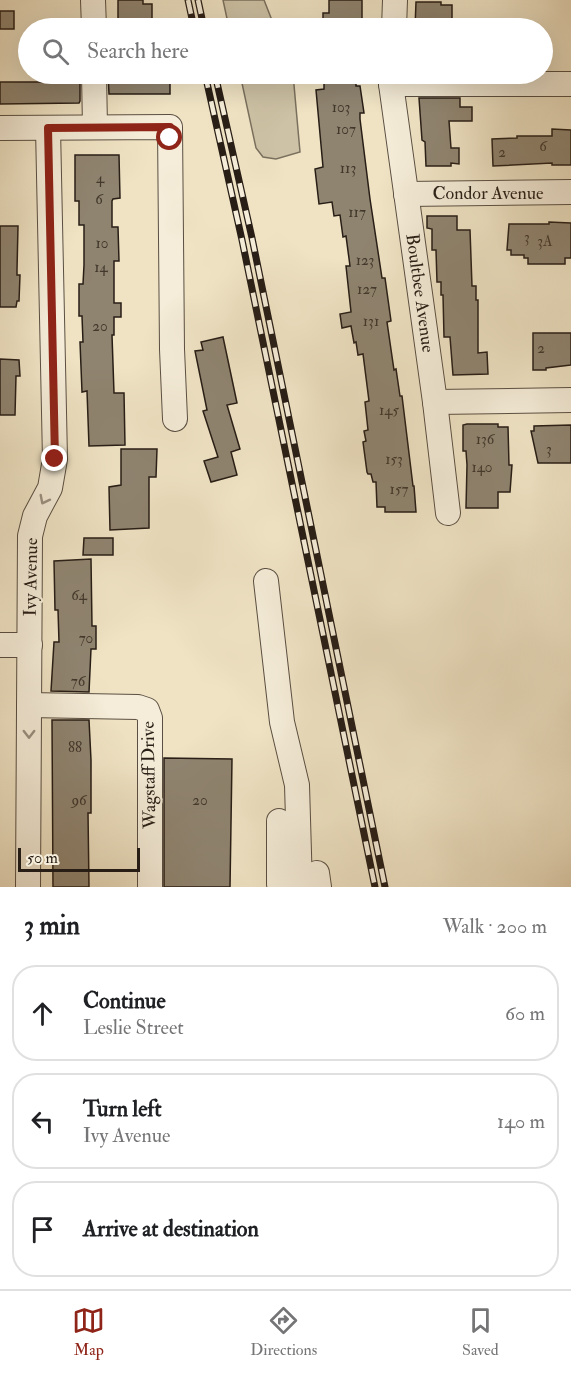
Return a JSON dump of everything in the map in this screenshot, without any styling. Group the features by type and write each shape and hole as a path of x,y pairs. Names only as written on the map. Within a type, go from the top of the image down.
{"street":[{"path":"93,0 94,18"},
{"path":"394,18 395,0"},
{"path":"553,83 571,84"},
{"path":"94,84 95,127"},
{"name":"Boultbee Avenue","path":"393,84 448,513"},
{"path":"0,128 170,127 172,349 175,419"},
{"name":"Ivy Avenue","path":"28,887 30,536 35,516 50,488 55,459 48,128"},
{"name":"Condor Avenue","path":"405,194 571,192"},
{"path":"435,402 571,400"},
{"path":"266,581 282,722 297,785 309,882 279,884 279,821"},
{"path":"0,645 30,645"},
{"name":"Wagstaff Drive","path":"29,705 138,707 147,710 150,718 150,887"}],"shaded area":[{"path":"223,0 264,0 271,18 227,18"},
{"path":"242,84 294,84 300,152 276,159 263,157 256,148"}],"building":[{"path":"118,0 143,0 143,4 152,4 152,18 118,18"},
{"path":"329,0 362,0 362,18 323,18 323,13 329,13"},
{"path":"416,2 441,2 441,5 452,5 452,18 415,18"},
{"path":"0,11 14,11 14,29 0,29"},
{"path":"0,82 80,84 79,103 0,104"},
{"path":"108,84 170,84 170,94 109,94"},
{"path":"324,84 360,86 364,113 360,113 360,119 370,199 382,278 385,278 391,321 387,322 394,370 396,369 400,396 402,396 416,512 385,512 385,507 377,507 376,482 373,482 371,474 367,472 363,442 366,441 364,431 368,430 365,402 369,401 363,354 358,355 351,326 342,328 340,314 351,312 346,266 350,266 346,236 343,237 340,215 334,216 332,202 319,204 315,169 323,167 316,90 324,89"},
{"path":"419,98 460,98 460,107 472,107 472,121 449,121 451,148 459,148 459,164 426,166"},
{"path":"552,129 571,130 571,165 552,165 552,163 493,166 492,139 552,136"},
{"path":"75,155 119,155 120,198 112,201 112,227 118,227 119,261 114,261 114,303 121,303 121,317 114,317 114,335 112,335 114,393 124,393 125,445 89,446 87,391 82,392 80,342 83,342 82,316 79,316 79,284 83,284 84,225 79,225 79,201 75,201"},
{"path":"427,216 457,216 457,230 470,230 472,286 476,286 476,300 478,300 478,353 487,352 488,374 453,375 450,337 444,337 443,295 441,295 441,282 437,282 436,250 432,250 432,229 427,228"},
{"path":"549,222 571,223 571,258 565,258 565,264 528,264 528,258 524,258 524,255 511,255 511,250 507,250 509,224 549,224"},
{"path":"0,226 18,226 17,275 20,275 19,301 16,307 0,307"},
{"path":"533,333 571,333 571,365 533,370"},
{"path":"223,337 237,403 227,405 240,449 231,452 237,475 211,482 204,461 218,457 203,411 207,410 195,351 203,350 201,342"},
{"path":"0,359 19,360 20,376 16,376 15,415 0,415"},
{"path":"498,424 498,427 508,427 509,465 512,465 510,492 498,492 498,508 466,508 467,465 466,451 463,451 463,425"},
{"path":"571,425 571,463 538,463 531,431 534,431 534,426"},
{"path":"121,449 157,449 156,477 149,477 149,528 110,530 109,487 121,485"},
{"path":"84,538 113,538 113,555 83,555"},
{"path":"91,559 92,626 96,626 96,649 91,649 89,692 51,691 54,642 59,642 58,610 55,610 54,561"},
{"path":"52,720 89,720 91,813 88,813 89,887 53,887"},
{"path":"164,758 232,759 230,887 164,887"}],"railway":[{"path":"188,0 192,18"},
{"path":"198,0 202,18"},
{"path":"207,84 242,240 375,887"},
{"path":"217,84 252,238 385,887"}],"route":[{"path":"55,459 48,128 170,127 170,138"}]}
